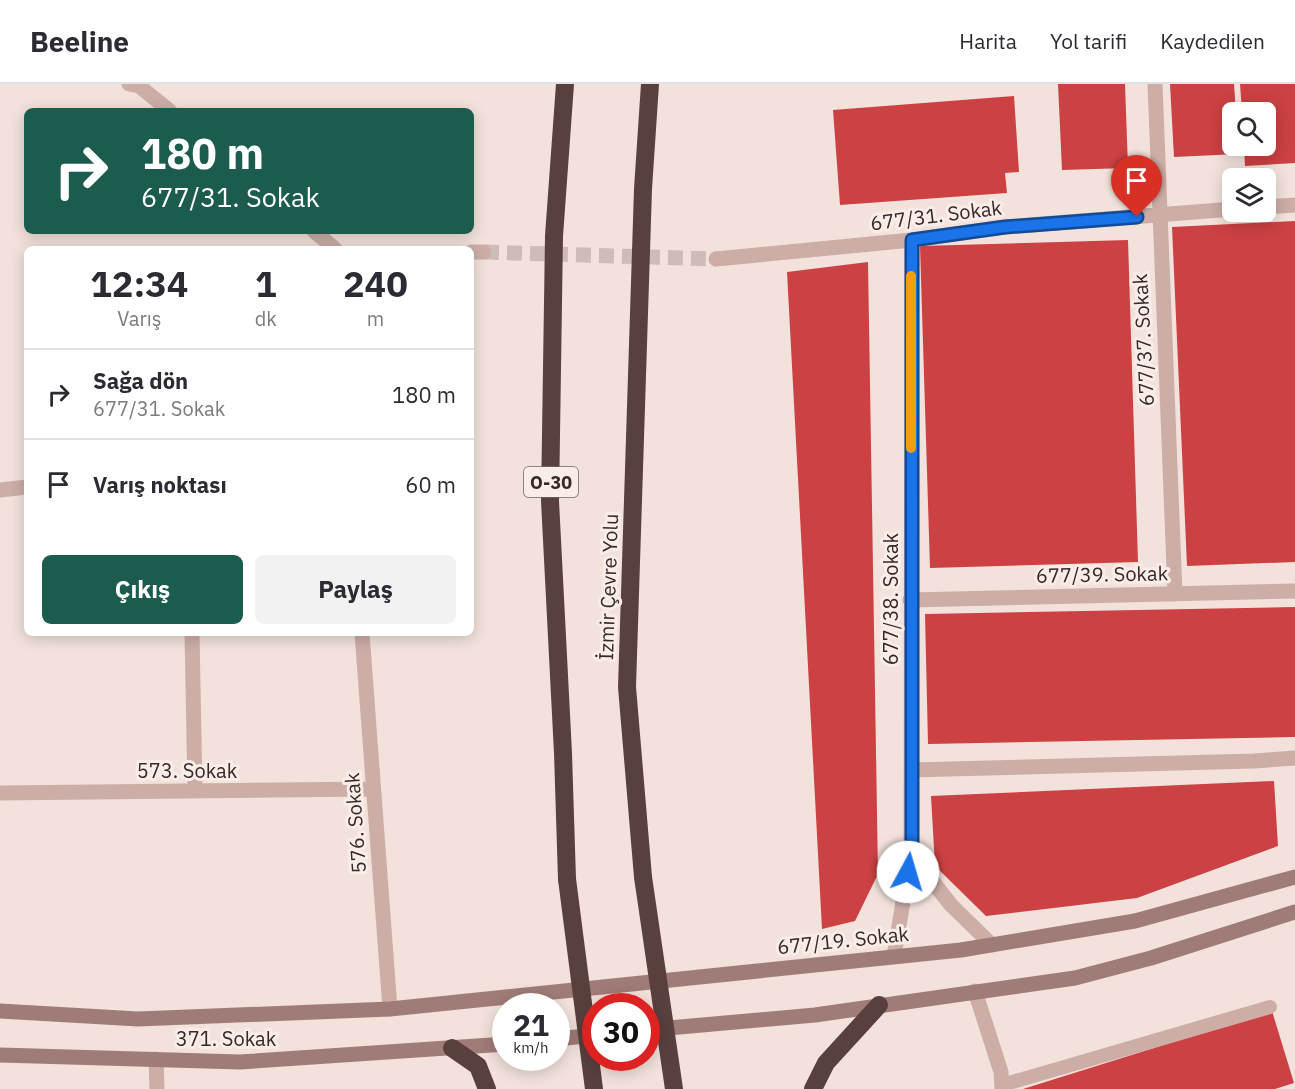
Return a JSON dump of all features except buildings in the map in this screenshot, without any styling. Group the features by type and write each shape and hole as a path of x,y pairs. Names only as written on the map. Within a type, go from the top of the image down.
{"highway":[{"name":"O-30","path":"565,84 554,236 550,501 567,879 594,1089"},
{"name":"İzmir Çevre Yolu","path":"650,84 643,189 627,687 643,877 674,1089"},
{"path":"813,1089 826,1063 879,1005"},
{"path":"452,1048 478,1065 487,1089"}],"main road":[{"name":"677/19. Sokak","path":"390,1009 961,950 1135,921 1295,878"},
{"path":"660,1029 815,1015 1075,978 1151,958 1295,912"},
{"name":"371. Sokak","path":"0,1011 138,1019 390,1009"},
{"path":"452,1048 492,1045"},
{"name":"371. Sokak","path":"0,1055 240,1062 452,1048"}],"street":[{"path":"129,84 139,86 166,108"},
{"name":"677/37. Sokak","path":"1155,84 1175,594"},
{"path":"1276,206 1295,205"},
{"name":"677/31. Sokak","path":"716,259 912,240 1005,227 1222,211"},
{"path":"318,234 332,246"},
{"name":"677/38. Sokak","path":"894,956 912,854 910,600 912,240"},
{"path":"0,490 24,488"},
{"name":"677/39. Sokak","path":"910,600 1295,591"},
{"path":"192,636 195,791"},
{"name":"576. Sokak","path":"362,636 390,1009"},
{"path":"911,770 1254,762 1295,758"},
{"name":"573. Sokak","path":"0,793 374,789"},
{"path":"912,854 951,905 992,945"},
{"path":"975,991 1001,1072 1002,1087"},
{"path":"156,1059 157,1089"}],"lane":[{"path":"1002,1087 1270,1007"}],"tunnel":[{"path":"484,252 716,259"}],"slow traffic":[{"path":"911,276 911,448"}],"route":[{"path":"908,872 912,854 910,621 912,240 1005,227 1137,217"}]}
